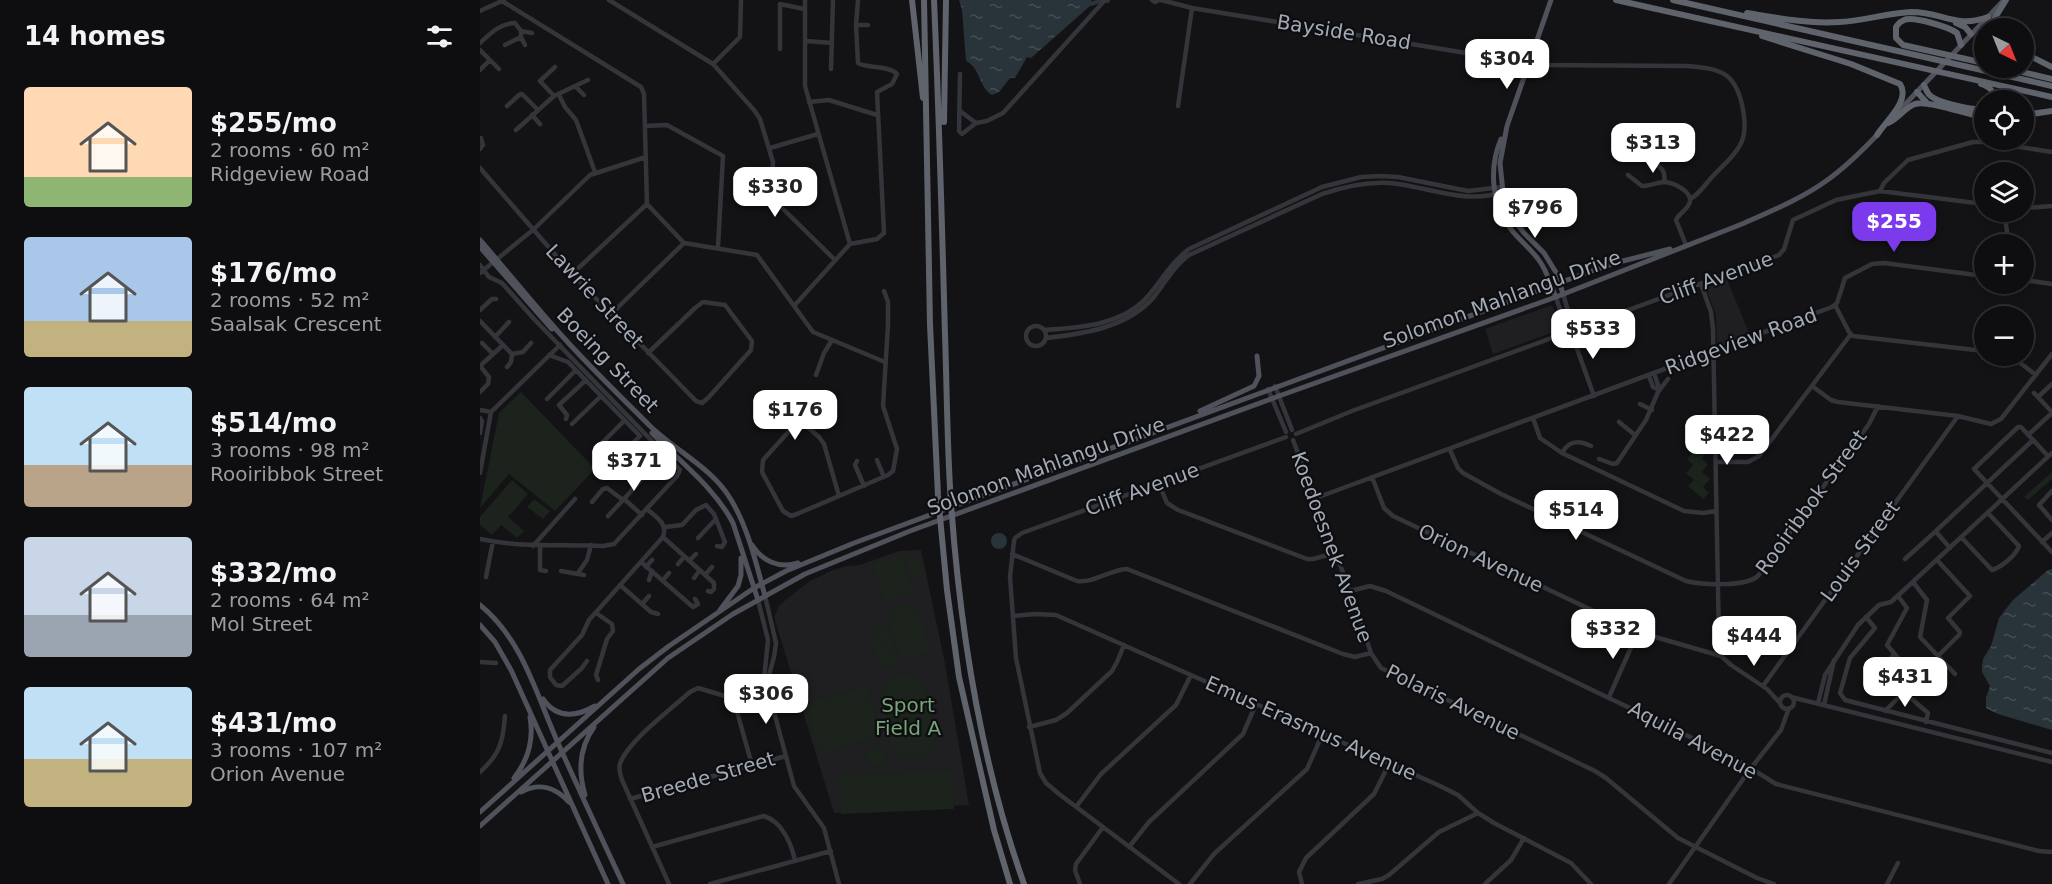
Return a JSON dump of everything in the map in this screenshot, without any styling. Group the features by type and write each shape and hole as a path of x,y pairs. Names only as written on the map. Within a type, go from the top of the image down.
{"highway":[{"path":"913,0 927,133"},
{"path":"924,0 930,324 938,496 947,590 959,677 994,831 1010,884"},
{"path":"934,0 951,500 958,587 971,675 993,778 1024,884"},
{"path":"942,217 946,0"},
{"path":"1616,0 1796,45 1897,81 1904,89 1903,97 1877,135"},
{"path":"1673,0 2052,86"},
{"path":"1995,18 2005,0"},
{"path":"1696,6 1814,22 1852,21 1909,12 1967,22 1988,17"},
{"path":"1692,18 2052,97"},
{"path":"1942,18 1963,26 1971,34"},
{"path":"1960,45 1957,33 1948,28 1911,19 1904,20 1896,27 1896,38 1904,45 1974,61"},
{"path":"1825,46 1979,83 1992,90"},
{"path":"2034,59 2052,67"},
{"path":"2034,75 2052,79"},
{"path":"1925,83 1928,94 1933,98 1974,109"},
{"path":"1917,92 1929,104"},
{"path":"1888,123 1917,104 1929,104 1974,115"},
{"path":"2034,114 2052,111"}],"main road":[{"path":"1551,0 1496,152 1493,172 1495,192 1505,221 1519,240 1537,258 1556,297"},
{"name":"Solomon Mahlangu Drive","path":"480,826 668,658 705,631 830,562 1276,397 1556,297 1742,224 1814,189 1844,167 1877,135 2005,0"},
{"path":"1516,60 1521,65 1524,74"},
{"path":"1507,126 1500,163 1502,189 1516,224 1544,253 1560,282 1563,294"},
{"name":"Boeing Street","path":"480,240 563,342 718,499 733,523 758,600"},
{"name":"Solomon Mahlangu Drive","path":"480,812 654,657 762,584 831,552 1275,386 1615,263 1686,245"},
{"name":"Boeing Street","path":"480,247 496,261 564,338 651,427 717,481 743,523 765,596"},
{"path":"1149,433 1254,386 1259,376 1257,356"},
{"path":"748,538 760,556 778,564 793,565 831,552"},
{"path":"718,612 738,586 742,553"},
{"path":"480,605 507,632 520,653 558,744 623,884"},
{"path":"480,625 502,652 608,884"},
{"path":"536,688 551,709 566,715 579,714 604,701"},
{"path":"505,790 523,766 530,749 532,733 529,709"},
{"path":"595,824 582,784 581,760 589,734 600,718"},
{"path":"509,800 538,786 549,788 560,794 574,808"}],"street":[{"path":"480,11 503,0 641,87 644,94 647,204 684,243 757,255 811,329 885,362"},
{"path":"609,0 713,64 757,113 770,148 773,168 771,190 773,199 835,260"},
{"path":"713,64 740,37 741,0"},
{"path":"805,0 805,86 850,244"},
{"path":"831,69 833,0"},
{"path":"794,306 850,244 877,239 884,233 877,92 892,84 897,74 892,70 858,63 856,25 858,0"},
{"name":"Bayside Road","path":"1152,0 1539,65 1687,66 1718,72 1729,77 1743,107 1741,143 1699,193 1690,198"},
{"path":"774,1 804,9"},
{"path":"960,74 960,134 962,134 976,123 987,121 1003,113 1103,2"},
{"path":"780,4 780,49"},
{"path":"1178,105 1192,8"},
{"path":"480,43 492,31 511,23 518,25 525,45"},
{"path":"856,25 868,25"},
{"path":"505,45 521,34 532,33"},
{"path":"806,41 832,43"},
{"path":"480,50 499,69"},
{"path":"480,70 490,60"},
{"path":"555,67 540,81 556,95 576,120 595,172"},
{"path":"516,130 556,95 588,80"},
{"path":"575,87 584,95"},
{"path":"507,106 522,94 538,110"},
{"path":"809,102 829,100 877,115"},
{"path":"960,111 976,123"},
{"path":"532,115 540,124"},
{"path":"645,126 667,125 723,156 718,247"},
{"path":"770,148 818,134"},
{"path":"480,149 483,145 481,138"},
{"path":"1880,191 1884,183 1908,160 1973,142 1998,143 2052,152"},
{"path":"482,272 534,229 587,177 595,172 646,158"},
{"path":"1653,163 1663,169 1664,182"},
{"name":"Lawrie Street","path":"480,168 572,274 648,353 698,402 705,401 717,389 751,350 752,341 722,303 700,303 648,353"},
{"path":"1628,175 1642,186 1664,182 1685,190 1690,198 1688,205 1676,220 1686,245"},
{"path":"1044,330 1095,325 1122,315 1148,296 1172,263 1189,249 1322,187 1361,177 1381,176 1468,191 1495,192"},
{"path":"1046,338 1095,331 1125,319 1152,299 1173,268 1189,255 1322,194 1341,188 1380,183 1467,197 1502,189"},
{"name":"Cliff Avenue","path":"1012,554 1016,538 1022,533 1781,254 1786,246 1792,222 1836,200 1880,191 1974,203"},
{"path":"572,274 647,204"},
{"path":"2034,207 2052,206"},
{"path":"611,314 684,243"},
{"name":"Ridgeview Road","path":"1316,498 1835,305 1845,278 1876,263 1974,275"},
{"name":"Boeing Street","path":"480,265 482,272 502,283 678,468 680,471 678,475 647,509"},
{"path":"2034,281 2052,284"},
{"path":"1701,284 1712,319 1714,351 1721,656"},
{"path":"839,496 822,441 807,426 797,424 763,460 761,468 783,511 788,516 797,514 864,486 893,471 897,449 883,406 888,326 888,302 885,291"},
{"path":"1563,294 1571,332"},
{"path":"1556,297 1594,396"},
{"path":"480,310 492,299 496,299"},
{"path":"1835,305 1851,334"},
{"path":"480,321 512,354"},
{"path":"495,337 509,322"},
{"path":"1040,326 1046,338 1042,344 1034,346 1025,336 1028,329 1040,326"},
{"path":"1851,334 1974,350"},
{"path":"1716,462 1748,462 1756,458 1851,334"},
{"path":"816,375 824,353 832,340"},
{"path":"482,343 493,354"},
{"path":"512,354 523,352 531,343"},
{"path":"480,392 488,384 489,377 480,366 502,345"},
{"path":"480,473 491,412 560,345"},
{"path":"507,367 511,362 512,354"},
{"path":"1812,386 1831,400 1958,416 1991,424 2001,419 2052,354"},
{"path":"549,355 565,360 639,435 639,438 604,471"},
{"path":"2024,366 2036,375"},
{"path":"547,399 576,370"},
{"path":"1599,459 1612,464 1617,463 1652,410 1658,385 1652,374"},
{"path":"1658,391 1668,379"},
{"path":"566,419 567,414 559,405 586,380"},
{"path":"2028,435 2052,412 2036,395 2052,384"},
{"name":"Koedoesnek Avenue","path":"1275,386 1286,435"},
{"name":"Koedoesnek Avenue","path":"1268,389 1276,397 1294,432"},
{"path":"572,424 601,396"},
{"path":"1640,404 1652,410"},
{"name":"Rooiribbok Street","path":"1450,450 1460,471 1501,494 1686,581 1748,582 1756,578 1869,424 1878,406"},
{"path":"480,410 491,412"},
{"name":"Louis Street","path":"1763,686 1958,416"},
{"path":"480,418 482,421 480,433"},
{"path":"1533,418 1540,438 1562,453 1684,512 1716,511"},
{"path":"595,450 624,421"},
{"path":"1619,422 1635,435"},
{"path":"1818,703 1825,675 1858,625 1879,605 1889,603 1898,596 1961,537 1988,513 2002,500 2050,455 2018,427 1974,467 2002,500 2052,552"},
{"path":"1286,435 1288,440 1293,440 1294,432"},
{"path":"1562,453 1567,446 1579,439 1591,446"},
{"name":"Koedoesnek Avenue","path":"1293,440 1371,653"},
{"path":"1905,559 2033,440"},
{"path":"608,516 665,453"},
{"path":"857,460 855,465 864,486"},
{"path":"877,460 884,477"},
{"name":"Orion Avenue","path":"1372,477 1384,508 1393,516 1638,632 1721,656 1763,686 1786,706"},
{"path":"1159,484 1167,503 1191,515 1307,559 1335,553"},
{"path":"592,502 603,489 607,488 642,515"},
{"path":"2052,491 2039,505 2052,520"},
{"path":"533,546 575,499"},
{"path":"665,527 682,525 696,510 705,505 716,519 725,542 722,547 717,546"},
{"path":"480,539 511,545 608,546 616,543 647,509 665,527"},
{"path":"1961,537 1992,570 1999,567 2019,546 1988,513"},
{"path":"698,538 716,519"},
{"path":"587,661 562,686 556,685 550,677 550,670 582,635 587,621 663,537 665,527"},
{"path":"1936,531 1950,548"},
{"path":"2042,542 2052,533"},
{"path":"663,537 715,584 713,591 708,591"},
{"path":"486,577 493,542"},
{"path":"674,548 680,542"},
{"path":"663,549 669,543"},
{"path":"561,572 581,574 591,545"},
{"path":"534,569 543,570 540,546"},
{"path":"690,561 696,554"},
{"path":"1012,554 1010,577 1016,658 1029,727 1043,779 1076,807 1179,884"},
{"name":"Polaris Avenue","path":"1012,554 1077,581 1088,581 1127,569 1343,654 1355,657 1371,653 1381,668 1394,675 1602,774 1671,833 1757,878 1774,884"},
{"path":"678,564 684,557"},
{"path":"646,567 652,560"},
{"path":"1937,560 1970,596 1948,618 1960,634 1938,656"},
{"path":"641,562 694,607 698,603 695,599"},
{"path":"705,575 712,567"},
{"path":"694,578 700,570"},
{"path":"649,580 652,571"},
{"path":"663,580 669,573"},
{"path":"1913,582 1927,600 1920,636 1954,674"},
{"path":"620,585 651,612 658,614"},
{"name":"Aquila Avenue","path":"1350,591 1370,586 1386,591 1736,759 1776,784 2039,851 2052,852"},
{"path":"627,603 633,596"},
{"path":"642,604 649,596"},
{"name":"Boeing Street","path":"765,596 776,643 768,686 785,756"},
{"path":"1898,596 1907,608 1887,643 1899,659"},
{"name":"Boeing Street","path":"758,600 768,640 764,683 795,790 821,822 839,884"},
{"path":"681,607 687,602"},
{"path":"596,613 614,622 614,632 606,641 596,675 598,680"},
{"name":"Emus Erasmus Avenue","path":"1013,616 1052,614 1390,762 1458,795 1494,823 1571,863 1591,884"},
{"path":"1866,617 1875,630 1848,662 1840,695 1849,701 1885,711 2052,753"},
{"path":"1609,697 1638,632"},
{"path":"1029,727 1056,720 1067,713 1112,671 1124,645"},
{"path":"1880,673 1894,654"},
{"path":"1836,656 1848,662"},
{"path":"1824,705 1836,656"},
{"path":"480,662 496,663"},
{"path":"1076,807 1101,774 1176,705 1191,675"},
{"path":"669,884 630,800 620,773 621,760 633,744 695,688 734,700 752,765"},
{"path":"1821,689 1828,690"},
{"path":"1772,694 1788,695 2052,762"},
{"path":"1885,711 1901,695 1906,694 1928,712 1926,722"},
{"path":"1669,884 1751,768 1781,730 1785,720 1786,706 1783,696"},
{"path":"1786,706 1793,702 1791,697"},
{"path":"1786,706 1807,700"},
{"path":"1129,847 1149,822 1243,734 1256,704"},
{"path":"480,772 499,749 504,732 505,716"},
{"path":"497,728 504,732"},
{"path":"1190,884 1214,854 1306,769 1323,733"},
{"name":"Breede Street","path":"630,800 785,756"},
{"path":"1302,884 1299,872 1306,858 1374,795 1390,762"},
{"path":"1358,884 1382,879 1389,875 1439,832 1479,813"},
{"path":"652,847 764,816 770,819 789,839 795,860"},
{"path":"1080,884 1075,870 1076,864 1102,827"},
{"path":"1485,884 1511,860 1524,838"},
{"path":"710,884 831,851"},
{"path":"1887,884 1898,863"}],"shaded area":[{"path":"1726,277 1750,335 1717,347 1716,315 1705,285"},
{"path":"1552,305 1562,329 1493,354 1485,329"},
{"path":"921,550 944,658 969,805 834,813 774,617 779,606 789,597 810,581 833,570 860,565 899,551"}],"green space":[{"path":"521,392 595,469 555,511 509,474 480,508 499,413"},
{"path":"1692,424 1708,437 1702,445 1708,451 1702,459 1708,464 1702,472 1710,479 1703,487 1709,493 1703,499 1688,486 1694,480 1686,473 1693,465 1687,459 1693,452 1686,445 1692,437 1686,432"},
{"path":"2052,472 2052,479 2028,500 2024,497"},
{"path":"512,480 528,494 508,517 524,531 517,538 501,525 492,535 480,525 480,517"},
{"path":"534,499 550,511 543,519 527,507"},
{"path":"900,554 915,592 886,604 871,565"},
{"path":"916,554 924,575 914,579 906,558"},
{"path":"916,602 931,651 901,660 887,611"},
{"path":"885,624 897,666 882,671 867,631 875,628 888,660 876,627"},
{"name":"Sport Field A","path":"901,675 910,676 921,682 929,699 935,737 929,749 918,757 905,757 893,749 881,707 882,687 892,678"},
{"path":"867,686 881,736 819,754 805,704"},
{"path":"883,744 887,762 869,766 866,751 877,749 876,745"},
{"path":"952,770 954,809 841,814 840,775"}],"water":[{"path":"959,0 1092,1 1090,6 1031,58 1027,57 1015,78 1010,78 999,92 992,95 984,88 971,64 966,61 962,10"},
{"path":"999,533 1005,535 1007,541 1005,547 999,549 993,547 991,541 993,535"},
{"path":"2052,569 2052,730 1998,714 1986,708 1990,686 1982,672 1982,666 1983,659 1991,646 1999,618 2013,600"}],"waterway":[{"path":"1091,4 1102,0 1108,1"}]}
